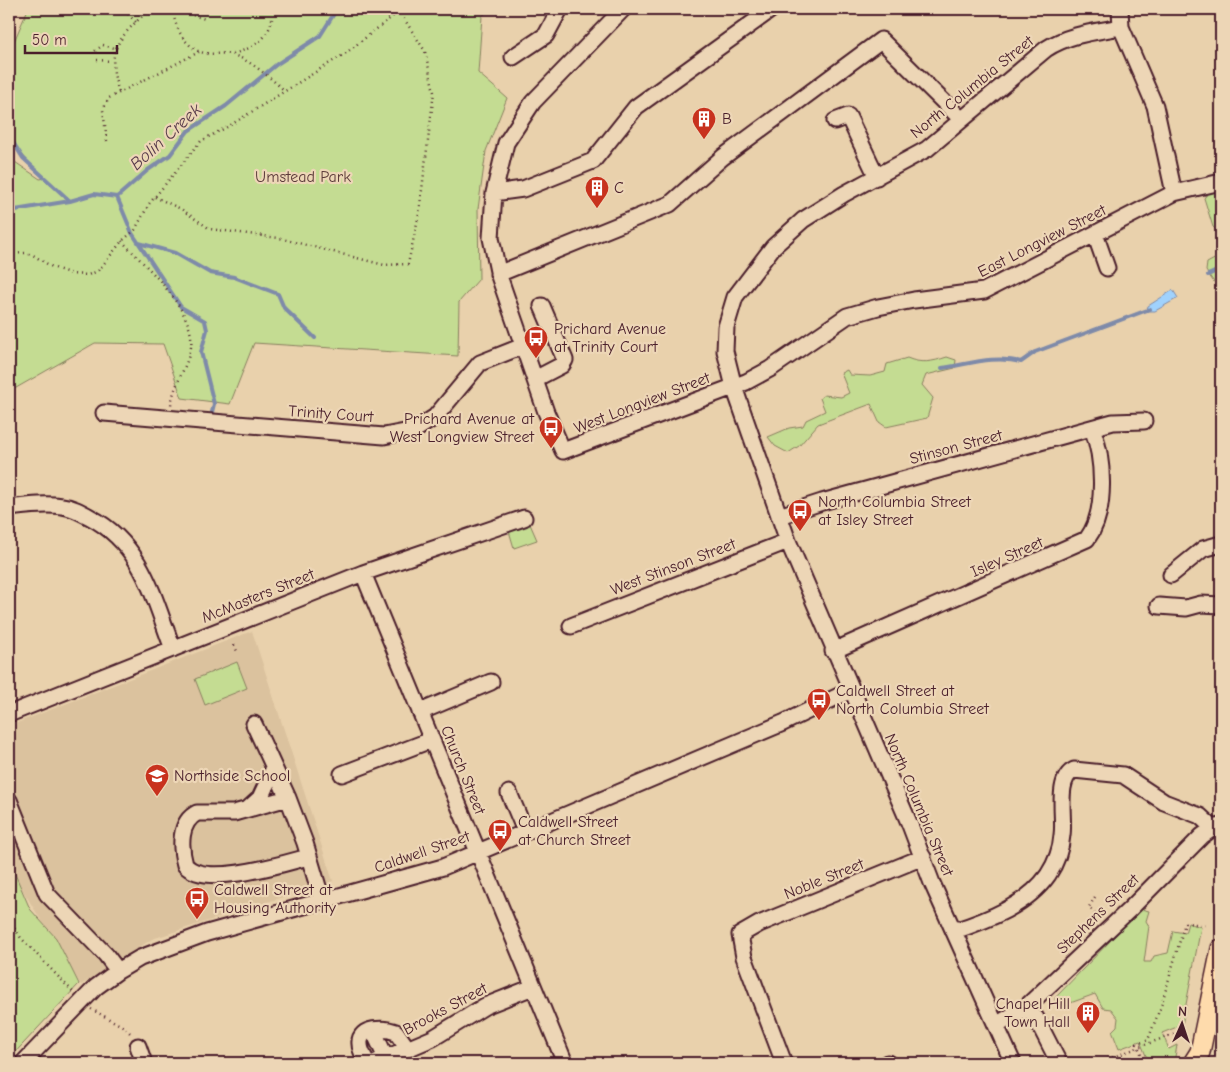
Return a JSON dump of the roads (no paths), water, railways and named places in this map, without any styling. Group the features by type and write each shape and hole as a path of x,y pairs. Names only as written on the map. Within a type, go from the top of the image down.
{"main road":[{"path":"1199,1059 1221,953"}],"street":[{"path":"513,57 546,35 560,9"},
{"path":"542,306 565,360 562,366 535,379 498,274 492,238 494,193 506,143 533,102 623,9"},
{"path":"494,193 523,189 593,161 636,107 772,9"},
{"path":"1120,9 1121,28 1155,106 1174,193"},
{"name":"North Columbia Street","path":"1013,1063 833,651 788,542 734,387 725,352 726,327 735,297 750,275 773,247 803,220 844,194 927,149 961,119 1061,40 1121,28"},
{"path":"498,274 670,204 723,157 881,40 961,119"},
{"path":"835,121 848,116 877,177"},
{"name":"East Longview Street","path":"734,387 770,369 848,316 878,307 914,300 984,291 1174,193 1221,182"},
{"path":"1095,234 1107,268"},
{"name":"Trinity Court","path":"104,413 384,436 415,430 435,417 480,363 523,346"},
{"name":"West Longview Street","path":"535,379 563,451 734,387"},
{"name":"Stinson Street","path":"779,516 822,502 1113,422 1144,421"},
{"name":"Isley Street","path":"833,651 1087,539 1097,523 1099,509 1101,461 1092,428"},
{"path":"9,508 31,505 62,506 76,510 98,521 120,537 133,554 147,581 173,649"},
{"name":"McMasters Street","path":"9,714 363,574 524,518"},
{"name":"West Stinson Street","path":"571,626 788,542"},
{"path":"1171,575 1203,549 1221,544"},
{"name":"Church Street","path":"363,574 565,1063"},
{"path":"1159,606 1186,608 1201,604 1221,604"},
{"path":"420,712 491,682"},
{"name":"Caldwell Street","path":"23,1063 96,988 118,971 140,958 207,933 443,867 783,723 851,690"},
{"path":"254,724 288,798 322,900"},
{"path":"342,774 432,740"},
{"path":"246,810 260,798 274,768"},
{"path":"954,931 1001,912 1022,901 1047,875 1061,846 1063,829 1061,808 1065,780 1068,774 1074,770 1123,775 1164,802 1200,816 1217,827"},
{"path":"508,793 525,831"},
{"path":"288,798 234,813 197,813 186,821 183,834 184,859 189,869 202,874 239,873 308,857"},
{"path":"9,800 48,894 106,955 118,971"},
{"name":"Stephens Street","path":"996,1025 1025,1008 1217,827"},
{"name":"Noble Street","path":"784,1063 744,957 740,935 759,924 923,857"},
{"name":"Brooks Street","path":"380,1061 433,1038 485,1006 533,987"},
{"path":"1025,1008 1036,1018 1059,1063"},
{"path":"368,1063 360,1047 360,1040 362,1035 378,1028 396,1032 408,1049"},
{"path":"373,1030 380,1061"},
{"path":"138,1046 144,1063"}],"water":[{"path":"1173,290 1178,298 1155,311 1146,311 1148,306"}],"waterway":[{"name":"Bolin Creek","path":"9,136 23,158 70,201 94,194 117,197 148,170 170,155 188,131 226,106 277,64 320,36 337,9"},
{"path":"117,197 132,233 181,307 205,321 207,330 201,352 214,404 212,412"},
{"path":"9,211 70,201"},
{"path":"139,243 175,253 210,273 234,277 278,294 284,308 315,338"},
{"path":"1208,275 1221,269"},
{"path":"942,368 1001,359 1021,362 1035,352 1150,309"}],"place":[{"name":"B","path":"704,140"},
{"name":"C","path":"597,209"},
{"name":"Prichard Avenue at Trinity Court","path":"536,359"},
{"name":"Prichard Avenue at West Longview Street","path":"551,449"},
{"name":"North Columbia Street at Isley Street","path":"800,532"},
{"name":"Caldwell Street at North Columbia Street","path":"819,721"},
{"name":"Northside School","path":"157,797"},
{"name":"Caldwell Street at Church Street","path":"500,852"},
{"name":"Caldwell Street at Housing Authority","path":"197,920"},
{"name":"Chapel Hill Town Hall","path":"1088,1034"}],"park label":[{"name":"Umstead Park","path":"303,177"}]}
